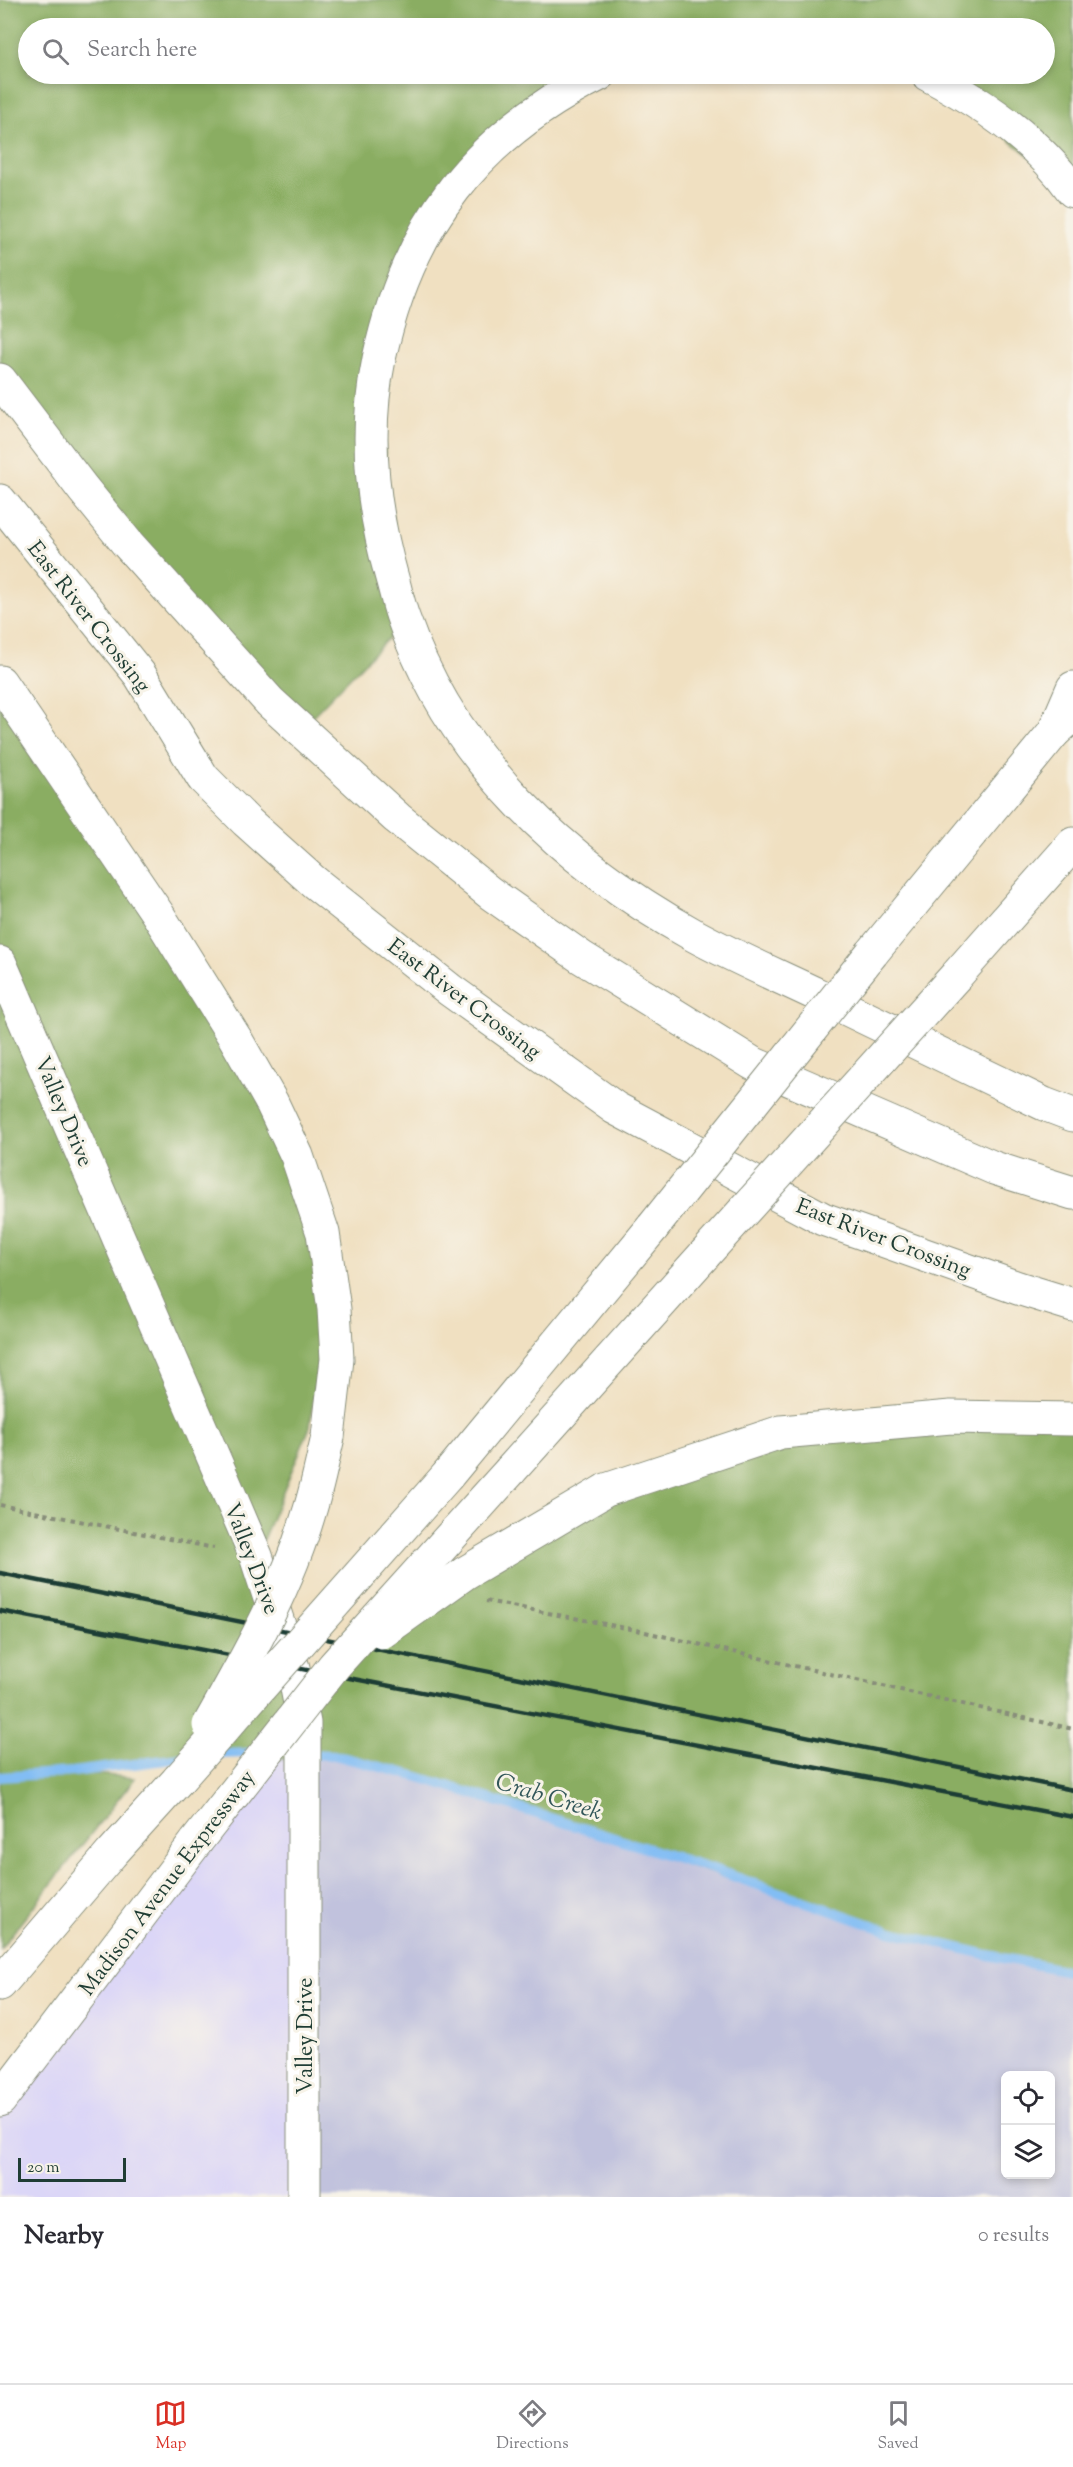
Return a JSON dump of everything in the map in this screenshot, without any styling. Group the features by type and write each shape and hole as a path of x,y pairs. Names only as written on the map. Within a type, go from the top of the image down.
{"main road":[{"path":"580,84 538,109 466,172 421,238 400,283 386,327 376,375 372,438 373,490 384,551 408,631 435,688 464,737 501,784 569,851 633,898 693,935 1044,1104 1073,1115"},
{"path":"944,84 987,109 1044,156 1073,191"},
{"path":"0,380 127,543 270,702 397,818 490,893 581,957 752,1063 994,1168 1073,1193"},
{"name":"East River Crossing","path":"0,501 140,675 203,778 246,821 314,882 450,990 615,1108 823,1219 1018,1288 1073,1305"},
{"path":"0,682 151,904 211,999 272,1103 297,1156 323,1233 334,1309 337,1359 328,1437 309,1514 286,1575 256,1640 179,1779"},
{"path":"0,1984 111,1854 448,1475 1063,723 1073,688"},
{"path":"334,1666 1073,844"},
{"name":"Valley Drive","path":"0,963 256,1556 293,1668 304,1723 304,2197"},
{"path":"334,1666 465,1573 606,1490 781,1432 951,1417 1073,1419"},
{"name":"Madison Avenue Expressway","path":"0,2100 195,1842 334,1666"}],"path":[{"path":"0,1505 256,1556"},
{"path":"474,1599 636,1630 1073,1729"}],"shaded area":[{"path":"268,1749 304,1762 304,2197 0,2197 0,2093"},
{"path":"334,1755 419,1777 710,1868 889,1931 988,1955 1073,1972 1073,2197 304,2197 304,1762"}],"green space":[{"path":"0,0 1073,0 1073,191 939,84 1055,84 1055,18 18,18 18,84 586,84 466,172 376,375 404,622 300,729 0,380"},
{"path":"0,682 297,1156 325,1310 310,1427 256,1556 301,1707 334,1666 606,1490 781,1432 1073,1419 1073,1972 988,1955 889,1931 419,1777 334,1755 305,1752 304,1762 227,1752 77,1772 135,1778 0,1949"}],"waterway":[{"name":"Crab Creek","path":"212,1754 259,1753"},
{"name":"Crab Creek","path":"308,1754 334,1755 419,1777 710,1868 889,1931 988,1955 1073,1972"},
{"name":"Crab Creek","path":"0,1777 73,1772 188,1757"}],"railway":[{"path":"0,1573 1073,1790"},
{"path":"0,1611 1073,1817"}]}
